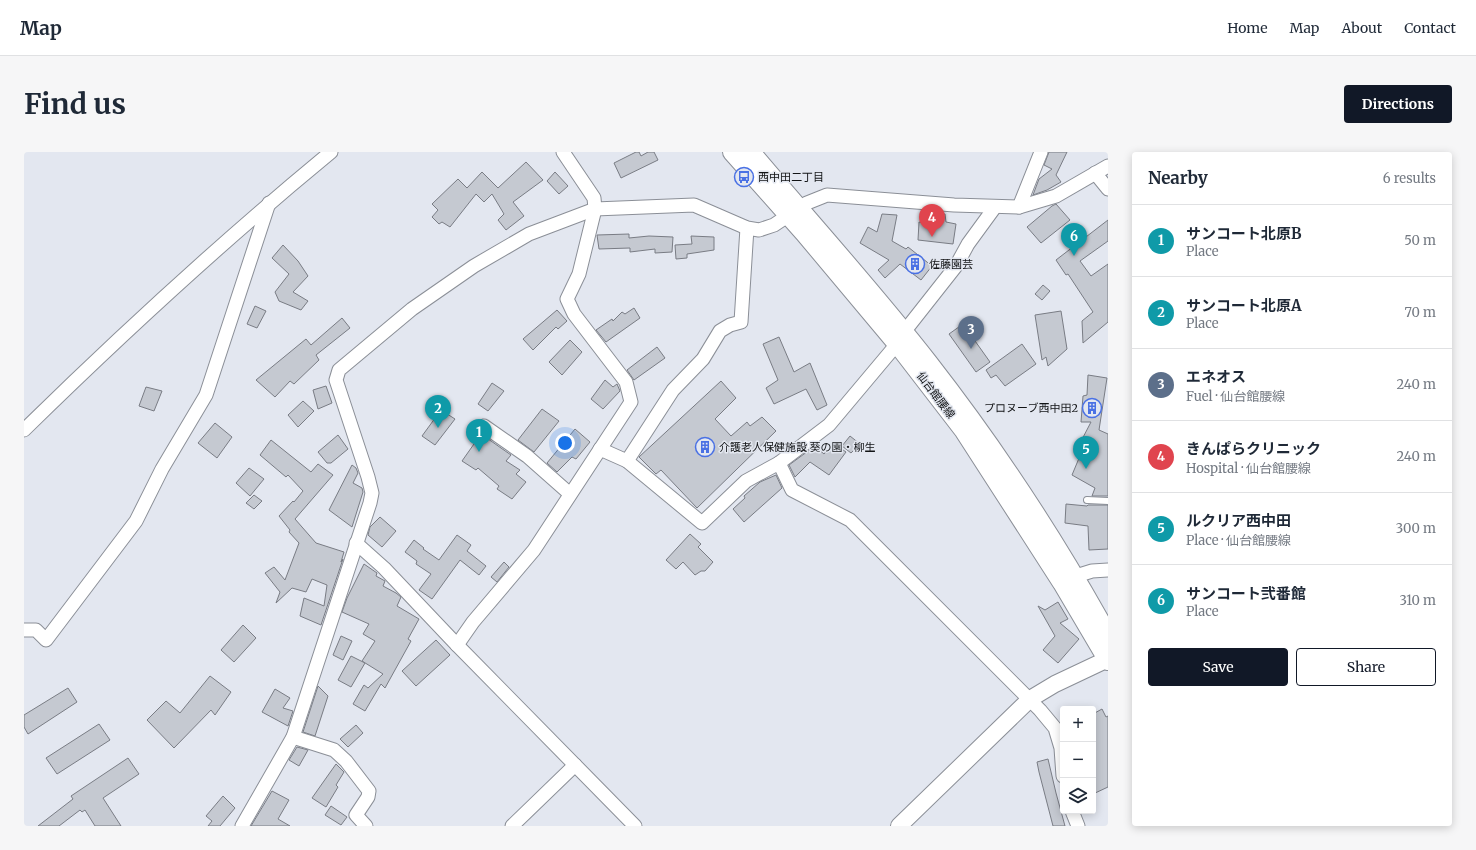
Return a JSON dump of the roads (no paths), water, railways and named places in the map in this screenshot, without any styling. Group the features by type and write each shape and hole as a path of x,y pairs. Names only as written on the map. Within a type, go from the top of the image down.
{"main road":[{"name":"仙台館腰線","path":"732,152 793,212 900,338 965,410 1076,576 1108,635"},
{"name":"仙台館腰線","path":"751,152 793,212"},
{"name":"仙台館腰線","path":"900,338 964,432 1062,583 1108,660"}],"street":[{"path":"24,430 118,338 269,203 331,152"},
{"path":"457,645 473,622 534,550 631,402 626,382 574,314 567,299 579,274 595,209 594,198 563,152"},
{"path":"1019,208 1041,152"},
{"path":"242,826 292,737 370,503 372,493 368,477 336,380 339,370 412,309 474,266 529,234 595,209 694,205 747,228 759,230 774,225 815,198 827,195 939,204 1019,208 1056,196 1108,166"},
{"path":"1095,173 1108,189"},
{"path":"24,630 36,630 46,640 136,521 162,469 206,394 269,203"},
{"path":"600,449 627,461 702,523 746,480 779,463 829,425 956,266 968,244 995,207"},
{"path":"627,461 673,390 703,359 720,331 730,325 741,322 747,228"},
{"path":"484,426 527,456 570,494"},
{"path":"779,463 792,490 850,520 1030,699 1055,728 1060,745"},
{"path":"356,543 384,568 457,645 635,826"},
{"path":"1076,576 1092,571 1108,570"},
{"path":"899,826 1030,699 1055,684 1108,660"},
{"path":"292,737 334,750 346,761 369,791 368,797 356,815 366,826"},
{"path":"512,826 575,765"},
{"path":"1073,814 1078,826"}],"lane":[{"path":"1087,500 1108,501"}],"place":[{"name":"西中田二丁目","path":"744,177"},
{"name":"きんぱらクリニック","path":"932,237"},
{"name":"サンコート弐番館","path":"1074,256"},
{"name":"佐藤園芸","path":"915,264"},
{"name":"エネオス","path":"971,349"},
{"name":"プロヌーブ西中田2","path":"1092,408"},
{"name":"サンコート北原A","path":"438,428"},
{"name":"介護老人保健施設 葵の園・柳生","path":"705,447"},
{"name":"サンコート北原B","path":"479,452"},
{"name":"ルクリア西中田","path":"1086,469"}]}
